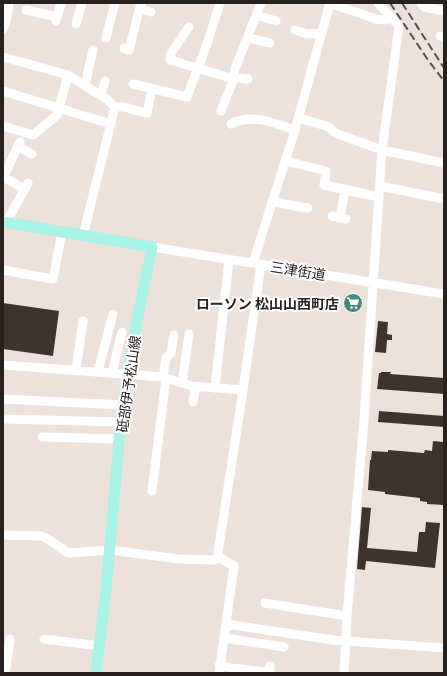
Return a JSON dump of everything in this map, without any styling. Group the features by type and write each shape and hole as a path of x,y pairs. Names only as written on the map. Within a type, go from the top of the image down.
{"main road":[{"path":"4,223 152,247"},
{"name":"砥部伊予松山線","path":"96,673 110,550 123,405 127,375 152,247"}],"street":[{"path":"3,29 6,22 9,3"},
{"path":"26,10 57,20 61,3"},
{"path":"76,24 82,3"},
{"path":"106,38 115,3"},
{"path":"133,84 187,97 206,47 220,3"},
{"path":"221,111 261,3"},
{"path":"217,559 243,390 257,264 272,201 299,118 329,3 376,19 385,20 392,18"},
{"path":"344,673 345,640 364,420 382,150 399,26 378,3"},
{"path":"422,3 424,7 444,11"},
{"path":"124,48 129,50 140,6 151,12"},
{"path":"256,15 276,21"},
{"path":"188,27 171,53 169,57 170,60 220,75 248,80"},
{"path":"295,30 307,34 322,33"},
{"path":"248,38 270,43"},
{"path":"84,85 93,50"},
{"path":"3,57 68,75 101,95 115,107 83,236"},
{"path":"3,126 33,135 57,115 68,75"},
{"path":"101,95 105,81"},
{"path":"115,107 126,107 147,113 152,89"},
{"path":"3,91 112,124"},
{"path":"299,118 329,127 335,133 382,150 444,163"},
{"path":"230,124 244,119 254,119 270,122 295,130"},
{"path":"4,223 27,186 3,177 19,144 32,154"},
{"path":"286,160 326,171 324,185 379,197"},
{"path":"380,186 444,199"},
{"path":"339,218 345,189"},
{"path":"272,201 308,208"},
{"path":"3,270 53,279 62,232"},
{"name":"三津街道","path":"152,247 444,294"},
{"path":"214,388 229,259"},
{"path":"98,372 113,314"},
{"path":"76,370 83,344 84,321"},
{"path":"112,373 122,332"},
{"path":"182,383 189,334"},
{"path":"151,486 162,438 166,358 171,353 174,335"},
{"path":"3,365 164,377 196,386 243,390"},
{"path":"193,402 196,386"},
{"path":"3,399 123,405"},
{"path":"3,419 121,422"},
{"path":"42,437 120,440"},
{"path":"3,535 41,536 68,553 110,550 178,559 224,560 234,566 219,669 231,668 266,672 270,670 270,666"},
{"path":"265,604 347,616"},
{"path":"226,624 333,640 444,648"},
{"path":"224,638 284,648"},
{"path":"4,673 11,639"},
{"path":"44,639 100,646"}],"building":[{"path":"3,303 59,311 53,356 3,349"},
{"path":"378,321 388,322 387,334 392,335 392,340 387,340 386,353 375,352"},
{"path":"379,373 444,378 444,394 377,389"},
{"path":"379,411 444,416 444,427 378,422"},
{"path":"433,441 444,442 444,505 427,504 427,502 420,501 420,498 385,494 385,492 368,490 372,451 388,452 388,450 424,453 425,450 432,451"},
{"path":"362,507 371,508 367,548 417,552 419,532 425,532 426,522 440,523 435,568 366,561 365,570 357,569"}],"railway":[{"path":"390,3 428,60 444,81"},
{"path":"402,3 444,68"}],"place":[{"name":"ローソン 松山山西町店","path":"353,303"}]}
